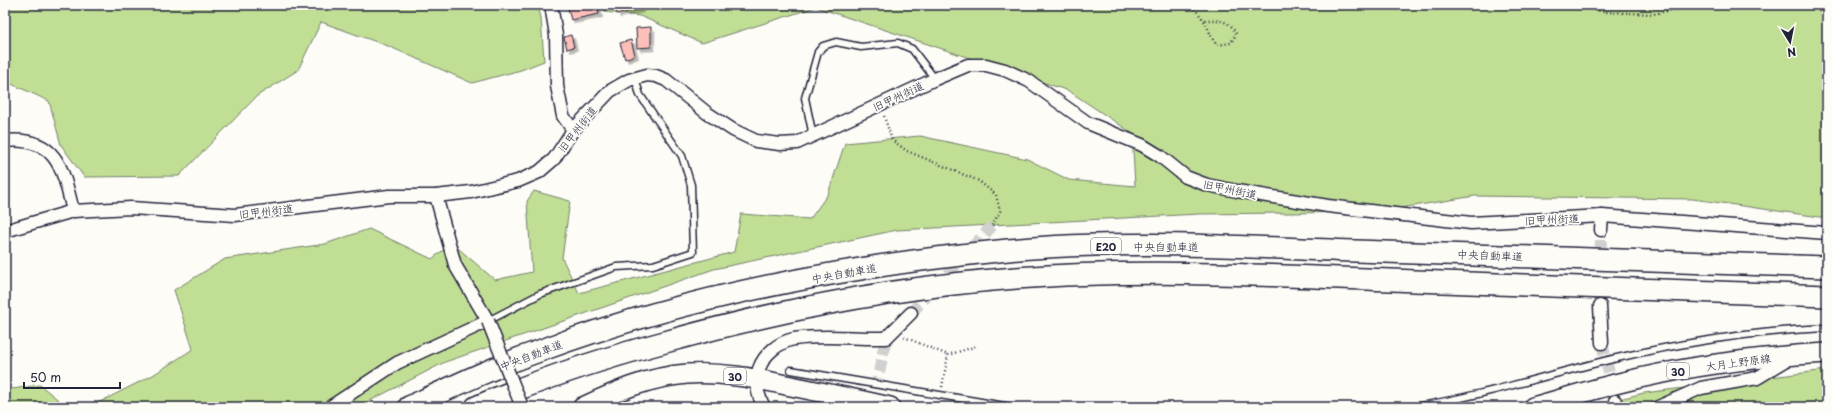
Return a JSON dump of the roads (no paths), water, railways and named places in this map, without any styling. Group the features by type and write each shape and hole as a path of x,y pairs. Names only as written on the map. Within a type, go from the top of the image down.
{"highway":[{"name":"中央自動車道","path":"408,407 542,350 620,324 697,303 778,285 860,269 941,257 1012,250 1094,246 1226,247 1827,267"},
{"path":"476,407 552,377 623,353 773,314 866,296 1016,278 1094,275 1253,275 1827,296"}],"main road":[{"name":"大月上野原線","path":"1533,407 1635,380 1704,366 1794,355 1827,353"},
{"name":"30","path":"583,407 623,389 664,377 709,373 756,379 890,407"}],"street":[{"path":"551,5 556,34 557,86 563,116 573,130"},
{"name":"旧甲州街道","path":"5,231 73,211 131,208 234,215 389,196 436,196 478,191 518,181 539,172 554,159 573,130 610,90 635,78 647,75 656,76 666,80 707,113 733,130 756,141 780,144 797,143 935,78 968,65 986,65 1006,70 1029,81 1088,123 1142,146 1160,156 1186,177 1207,185 1328,206 1471,223 1602,216 1827,233"},
{"path":"5,141 22,140 36,143 43,146 55,157 65,177 73,211"},
{"path":"436,196 455,265 488,321 522,407"},
{"path":"1601,230 1602,216"},
{"path":"1600,306 1602,343"},
{"path":"764,407 757,390 756,379 765,356 772,350 793,339 821,337 886,338 911,313"},
{"path":"330,407 397,363 488,321"},
{"path":"1658,407 1701,388 1757,378 1794,355"}],"lane":[{"path":"813,136 805,98 818,52 822,46 836,42 860,47 898,43 912,49 935,78"},
{"path":"488,321 540,294 616,267 653,265 693,252 691,185 682,156 640,95 635,78"},
{"path":"1414,407 1482,394 1528,380 1647,351 1726,338 1827,328"},
{"path":"790,370 1011,407"}],"tunnel":[{"path":"911,313 992,226"},
{"path":"1600,306 1601,230"},
{"path":"872,407 886,338"},
{"path":"1602,343 1613,390"}]}
